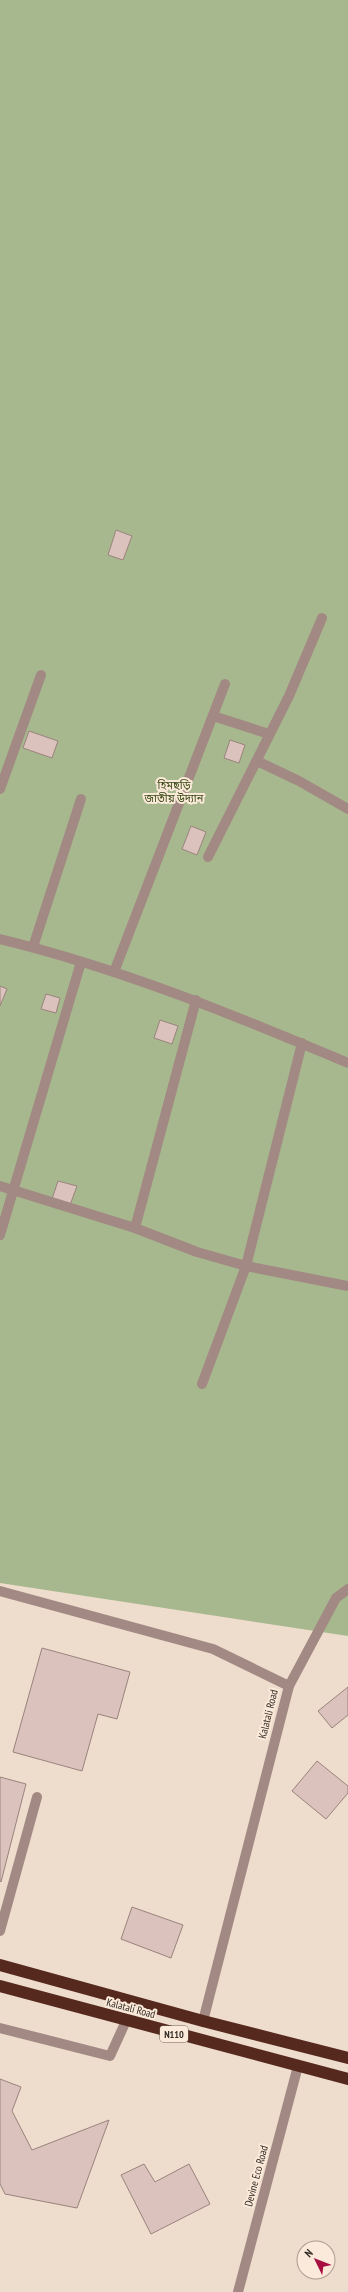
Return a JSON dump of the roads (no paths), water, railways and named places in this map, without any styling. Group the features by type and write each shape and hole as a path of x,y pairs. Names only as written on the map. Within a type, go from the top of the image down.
{"highway":[{"name":"Kalatali Road","path":"0,1965 203,2021 348,2058"},
{"name":"Kalatali Road","path":"0,1986 126,2021 348,2079"}],"street":[{"path":"208,858 257,761 268,734 289,696 322,618"},
{"path":"0,789 41,675"},
{"path":"114,972 225,684"},
{"path":"212,716 268,734"},
{"path":"257,761 299,781 348,809"},
{"path":"33,948 81,799"},
{"path":"0,939 114,972 196,1000 348,1063"},
{"path":"0,1235 81,962"},
{"path":"135,1228 196,1000"},
{"path":"202,1384 246,1266 302,1044"},
{"path":"0,1186 135,1228 197,1252 246,1266 348,1286"},
{"path":"289,1686 336,1598 348,1589"},
{"name":"Kalatali Road","path":"0,1591 213,1649 289,1686 203,2021"},
{"path":"0,1931 37,1797"},
{"path":"0,2028 110,2056 126,2021"},
{"name":"Devine Eco Road","path":"238,2292 298,2066"}],"park label":[{"name":"হিমছড়ি জাতীয় উদ্যান","path":"174,791"}]}
